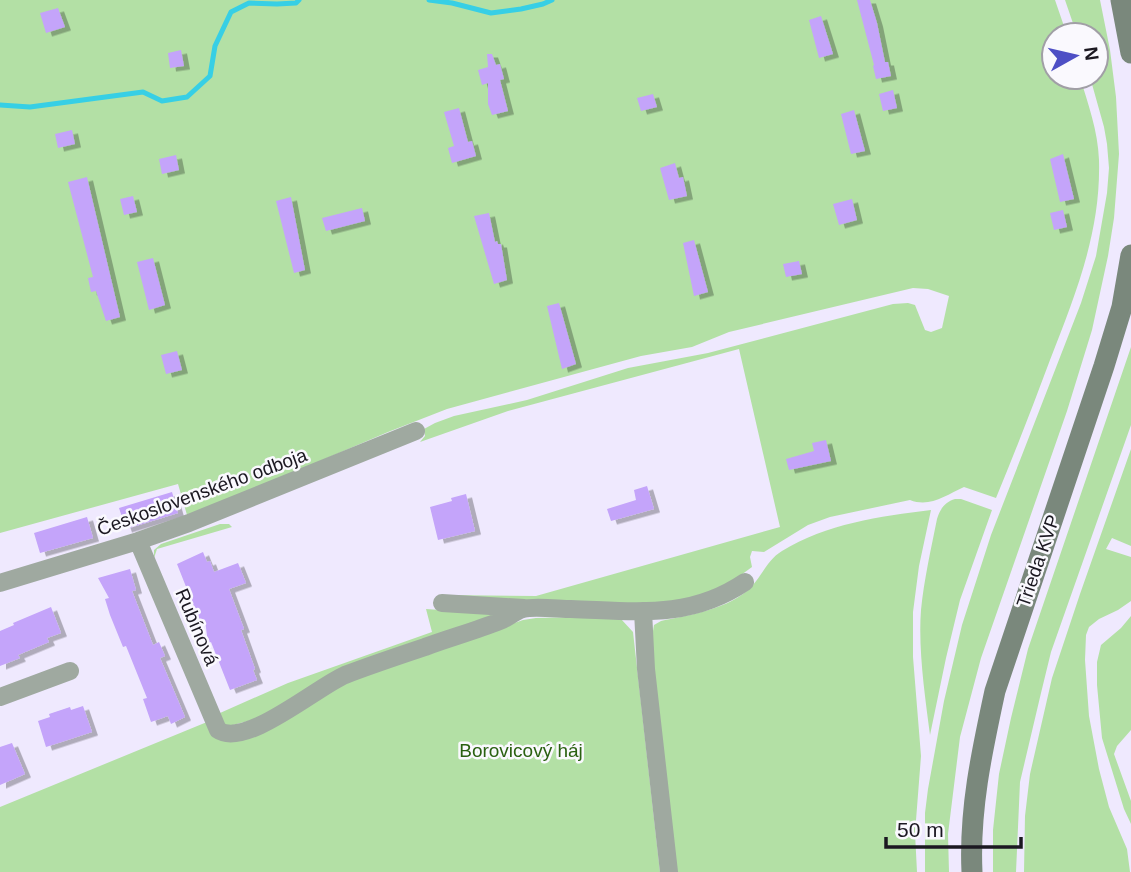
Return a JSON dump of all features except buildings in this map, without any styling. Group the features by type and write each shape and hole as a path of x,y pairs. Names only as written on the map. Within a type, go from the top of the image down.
{"street":[{"path":"1121,0 1131,52"},
{"name":"Trieda KVP","path":"972,872 975,792 995,691 1104,366 1122,307 1131,255"},
{"name":"Československého odboja","path":"0,583 138,541 202,518 416,431"},
{"name":"Rubínová","path":"138,541 218,730 223,734 260,725 277,717 344,676 499,621 524,608"},
{"path":"443,603 643,611 690,607 721,597 745,582"},
{"path":"643,611 646,669 669,872"},
{"path":"0,697 70,671"}],"green space":[{"path":"0,0 1055,0 1062,21 1040,21 1040,91 1084,91 1097,139 1099,187 1085,262 1069,311 996,498 964,487 931,502 910,500 830,517 808,525 764,552 752,551 752,567 730,583 686,601 649,604 442,599 441,595 536,596 780,527 739,349 508,411 420,442 425,436 424,429 454,416 527,400 628,368 708,353 893,304 915,305 925,330 931,332 942,328 949,296 928,289 913,288 729,332 692,347 641,356 447,409 187,515 178,484 0,533"},
{"path":"1065,0 1100,0 1104,21 1072,21"},
{"path":"1110,50 1119,154 1114,218 1092,330 1067,411 981,658 960,737 948,834 949,872 925,872 925,813 928,789 944,701 962,625 991,535 1081,303 1096,256 1109,168 1104,127 1094,91 1110,91"},
{"path":"1131,347 1131,425 1051,652 1020,782 1016,872 993,872 993,830 999,774 1028,649"},
{"path":"1131,449 1131,546 1112,538 1106,549 1131,557 1131,601 1089,627 1085,660 1089,716 1099,769 1109,807 1127,849 1130,872 1024,872 1025,816 1030,774 1052,678"},
{"path":"955,499 992,510 960,600 930,735 921,656 921,610 937,519 943,506"},
{"path":"931,510 913,612 913,657 921,756 915,833 917,872 676,872 652,649 654,625 732,601 751,587 768,563 782,551 817,534 873,518"},
{"path":"220,524 229,524 232,527 157,549 154,558 154,550 161,544"},
{"path":"426,609 498,614 268,716 225,727 220,713 288,683 432,632"},
{"path":"1131,616 1131,730 1117,746 1114,754 1131,801 1131,824 1102,738 1097,662 1101,645"},
{"name":"Borovicový háj","path":"576,617 621,619 633,632 660,872 0,872 0,807 207,722 215,735 341,683 523,620"}],"waterway":[{"path":"0,105 30,107 143,92 162,101 187,97 210,76 215,46 231,12 249,3 296,3 299,0"},
{"path":"429,0 491,13 521,9 552,0"}]}
